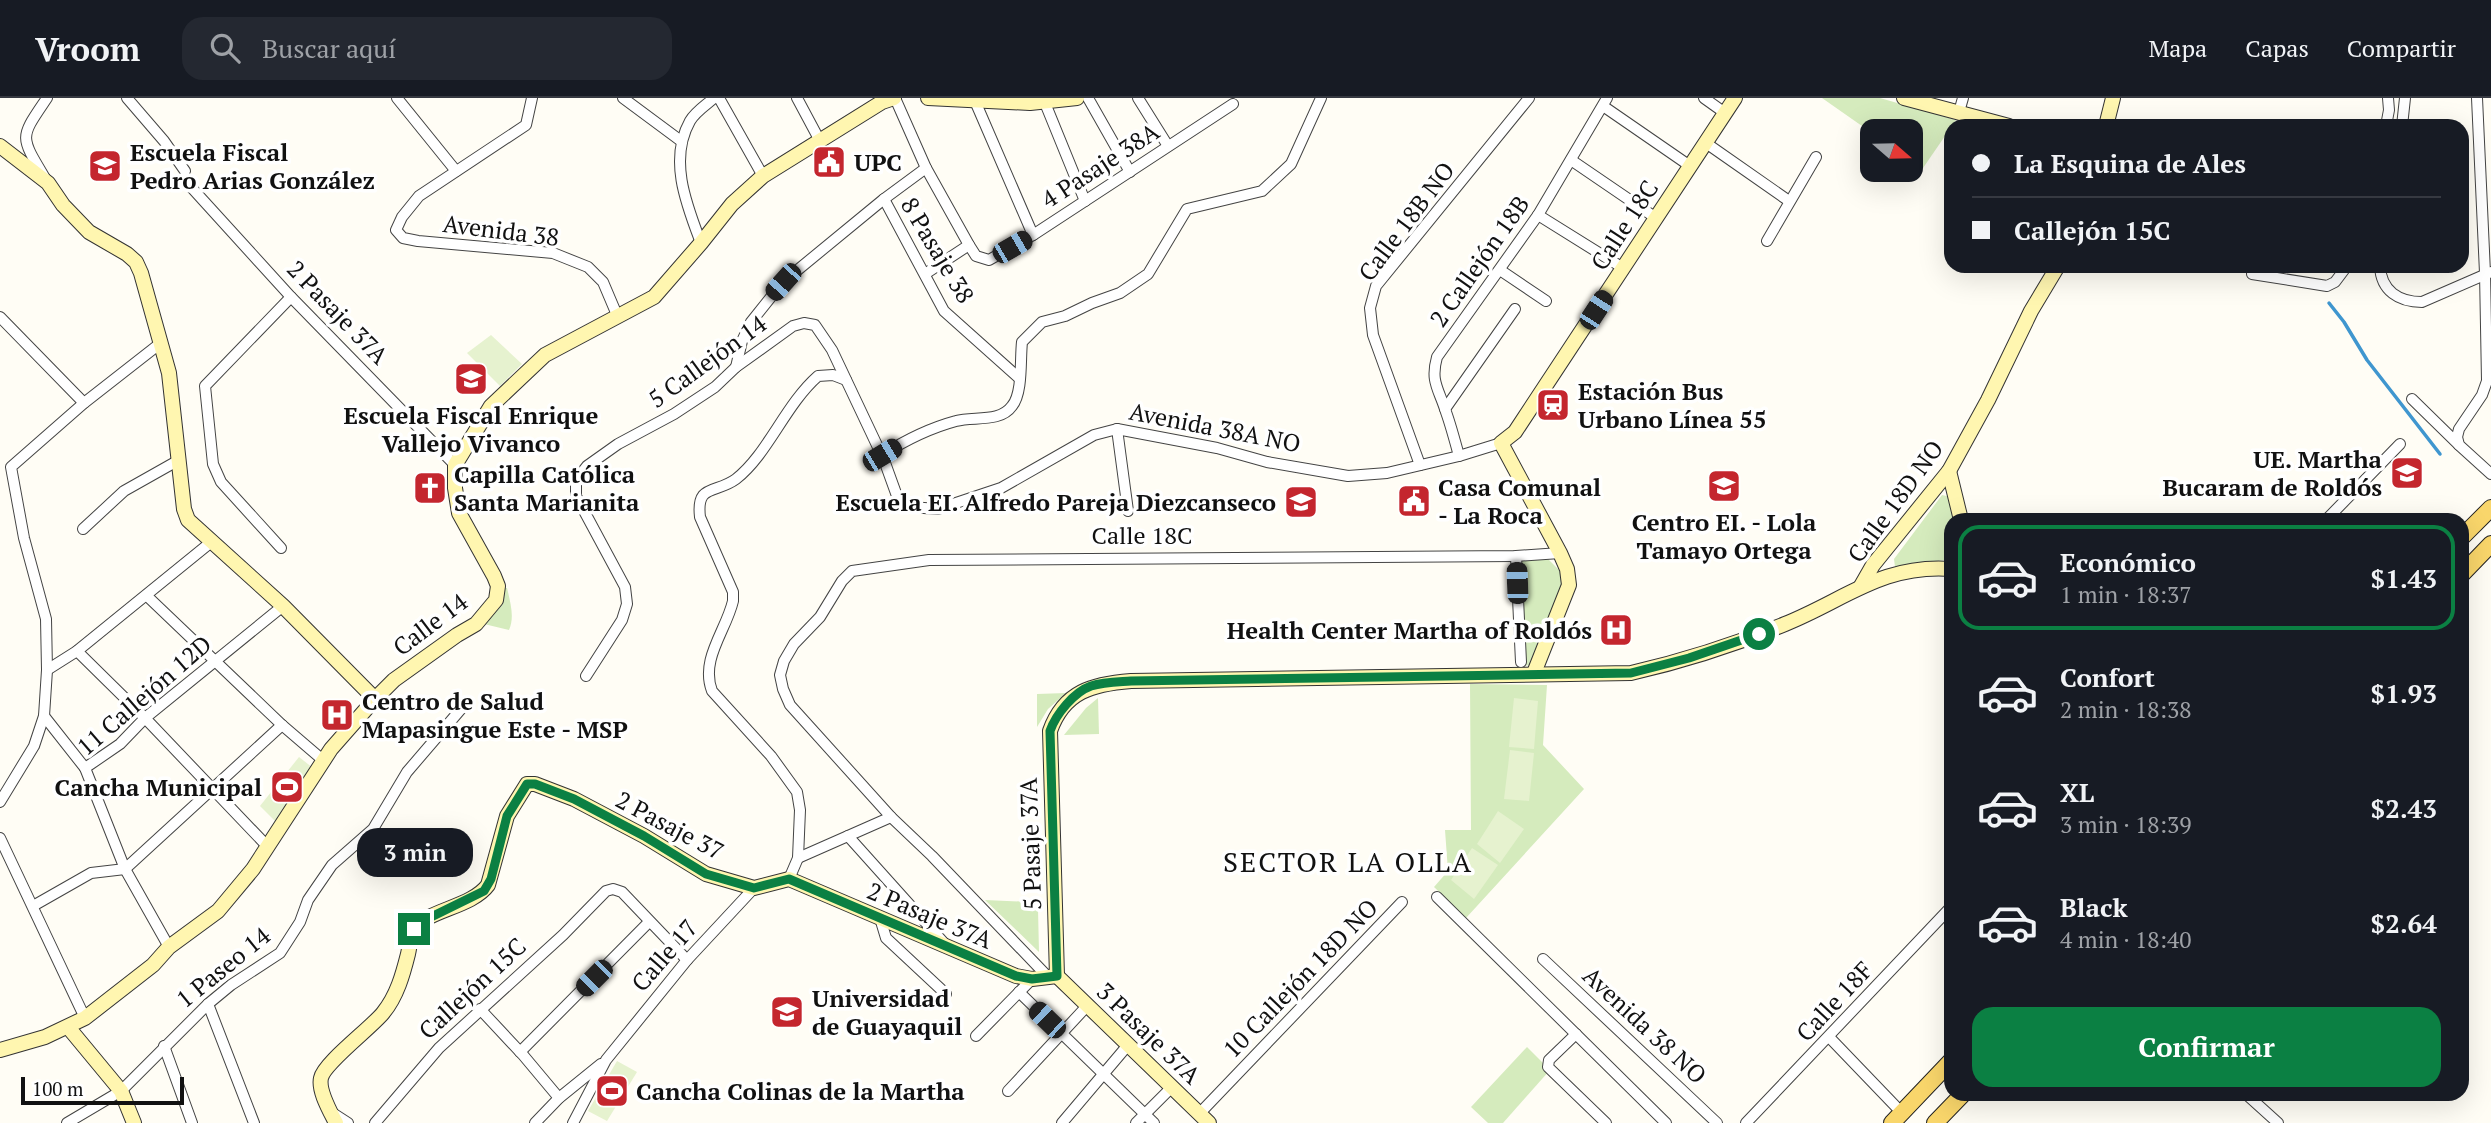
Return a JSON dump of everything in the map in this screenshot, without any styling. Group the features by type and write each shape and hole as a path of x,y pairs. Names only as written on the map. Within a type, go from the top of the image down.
{"main road":[{"path":"2469,530 2491,508"},
{"path":"2469,567 2491,544"},
{"path":"1897,1118 1944,1068"},
{"path":"1935,1123 1956,1101"}],"street":[{"path":"47,98 27,130 25,138 48,183 63,205 89,232 127,254 136,262 142,273 169,373 186,516 210,542 282,606 375,699"},
{"path":"127,98 164,141 185,171"},
{"path":"397,98 456,171 526,125 532,98"},
{"path":"623,98 681,141"},
{"path":"701,243 684,199 681,141 691,119 714,98"},
{"path":"719,98 763,176"},
{"path":"797,98 820,141"},
{"path":"928,98 1077,98"},
{"path":"1088,98 1130,172"},
{"path":"1138,98 1168,146"},
{"path":"882,455 907,441 958,420 989,418 1012,408 1019,393 1022,342 1042,322 1065,316 1120,293 1148,274 1187,209 1262,191 1291,164 1321,98"},
{"name":"Calle 18B NO","path":"1420,465 1373,335 1370,308 1376,286 1529,98"},
{"path":"1703,98 1725,113"},
{"name":"Calle 18C","path":"1501,443 1515,432 1735,98"},
{"path":"1904,98 1961,105 1993,119"},
{"path":"2108,119 2113,98"},
{"path":"2387,119 2388,98"},
{"path":"2403,119 2405,98"},
{"path":"2459,445 2459,429 2482,395 2487,381 2488,273 2477,98"},
{"path":"455,465 491,406 545,355 654,297 732,204 763,176 888,99 970,245 925,274"},
{"path":"965,99 1034,234"},
{"path":"1044,100 1085,201"},
{"path":"1605,102 1690,166"},
{"name":"2 Callejón 18B","path":"1459,456 1446,409 1435,386 1433,372 1437,357 1538,215 1605,102"},
{"name":"4 Pasaje 38A","path":"970,245 976,256 989,260 1034,234 1233,104"},
{"path":"2478,122 2491,121"},
{"path":"1706,143 1789,201"},
{"path":"0,146 48,183"},
{"path":"1767,241 1816,157"},
{"path":"1571,160 1656,218"},
{"path":"736,367 751,322 783,282 926,168"},
{"name":"Avenida 38","path":"456,171 419,196 402,217 396,230 403,238 553,253 588,267 603,282 617,315"},
{"name":"2 Pasaje 37A","path":"191,187 291,297 455,465"},
{"name":"8 Pasaje 38","path":"884,199 944,311 1019,378"},
{"path":"1538,215 1623,268"},
{"path":"1500,270 1546,301"},
{"name":"Calle 18D NO","path":"1059,713 1087,687 1103,683 1631,673 1783,625 1861,586 1873,565 1950,471 2031,311 2054,273"},
{"path":"2252,274 2327,286 2335,282 2342,273"},
{"path":"2381,273 2389,291 2402,300 2422,302 2488,273"},
{"path":"281,548 221,482 213,464 205,386 291,297"},
{"path":"1446,409 1515,309"},
{"path":"0,317 84,403"},
{"name":"5 Callejón 14","path":"586,676 613,636 627,604 625,587 576,496 576,480 587,466 618,444 674,414 715,387 736,367 793,326 804,323 815,325 821,331 846,380"},
{"path":"0,802 34,746 44,716 47,670 46,619 24,538 11,467 84,403 162,342"},
{"path":"754,888 789,879 798,858 800,810 797,792 771,756 712,691 708,679 710,660 733,601 733,592 700,517 699,506 701,497 707,491 736,479 754,459 796,399 818,376 834,375 846,380"},
{"name":"Avenida 38A NO","path":"846,380 882,455 897,496 910,507 938,509 1001,488 1094,435 1117,429 1217,448 1267,462 1348,476 1387,473 1420,465"},
{"path":"2412,400 2491,474"},
{"path":"1117,429 1128,511"},
{"path":"1420,465 1501,443 1560,552 1569,585 1534,673"},
{"path":"2333,513 2400,444"},
{"path":"83,529 124,491 179,460"},
{"name":"Calle 14","path":"0,1051 45,1037 85,1018 153,965 169,947 218,911 268,847 331,749 375,699 394,680 476,624 496,600 498,586 495,576 458,513 455,465"},
{"path":"1950,471 1959,513"},
{"path":"47,670 78,651 210,542"},
{"name":"Calle 18C","path":"891,817 790,705 780,675 794,644 820,617 842,581 852,571 929,560 1516,556 1560,552"},
{"path":"1516,556 1521,662"},
{"path":"1861,586 1912,570 1944,569"},
{"path":"147,596 282,725 324,761"},
{"name":"11 Callejón 12D","path":"169,947 125,869 85,768 120,744 145,719 282,606"},
{"path":"78,651 268,847"},
{"name":"1 Paseo 14","path":"67,1123 121,1091 208,1004 231,985 280,953 300,922 308,900 332,865 373,829 407,772 467,702"},
{"name":"5 Pasaje 37A","path":"1052,977 1050,731 1059,713"},
{"path":"44,716 85,768"},
{"path":"33,906 91,873 125,869 282,725"},
{"name":"2 Pasaje 37","path":"527,784 535,784 574,799 644,836 706,874 754,888"},
{"name":"Callejón 15C","path":"333,1118 320,1086 321,1075 389,1005 403,973 414,929 427,919 480,894 488,885 507,816 527,784"},
{"path":"798,858 891,817 1052,977"},
{"path":"848,836 948,948"},
{"path":"0,838 85,1018"},
{"name":"2 Pasaje 37A","path":"789,879 1016,976 1032,979 1052,977"},
{"name":"Calle 17","path":"573,1123 606,1060 687,960 754,888"},
{"name":"Callejón 15C","path":"375,1123 439,1048 563,935 606,891 613,889 622,892 649,922"},
{"path":"1437,897 1666,1123"},
{"name":"10 Callejón 18D NO","path":"1204,1118 1402,902"},
{"name":"Calle 18F","path":"1746,1123 1944,914"},
{"path":"880,918 886,938 946,994"},
{"path":"520,1052 649,922 687,960"},
{"name":"Avenida 38 NO","path":"1543,959 1717,1123"},
{"name":"3 Pasaje 37A","path":"1052,977 1087,1006 1204,1118"},
{"path":"976,1036 1032,979"},
{"path":"1019,992 1154,1123"},
{"path":"208,1004 254,1123"},
{"path":"1008,1091 1087,1006"},
{"path":"481,1009 559,1098"},
{"path":"68,1027 121,1091 134,1123"},
{"path":"1576,1034 1548,1063 1556,1075 1606,1123"},
{"path":"1829,1037 1897,1118"},
{"path":"1062,1123 1128,1045"},
{"path":"164,1046 192,1123"},
{"path":"535,1123 559,1098 606,1060"},
{"path":"1136,1123 1172,1087"},
{"path":"2254,1101 2278,1123"},
{"path":"333,1118 348,1123"}],"green space":[{"path":"1822,98 1880,98 1953,119 1944,119 1944,137 1923,168 1923,119 1860,119 1860,125"},
{"path":"491,335 522,364 500,386 467,353"},
{"path":"1942,495 1951,497 1954,513 1944,513 1944,560 1895,567 1894,559"},
{"path":"1519,558 1548,559 1567,581 1533,665 1522,666"},
{"path":"502,588 507,588 511,604 512,620 509,630 484,624 500,607"},
{"path":"1470,684 1547,685 1543,745 1584,789 1466,918 1434,887 1448,871 1445,830 1471,830"},
{"path":"1066,693 1048,709 1037,727 1037,694"},
{"path":"1098,698 1099,734 1064,735 1086,708"},
{"path":"1514,698 1538,701 1534,749 1509,747"},
{"path":"1510,750 1534,753 1529,801 1504,799"},
{"name":"Cancha Municipal","path":"299,757 313,768 276,822 260,806"},
{"path":"1498,811 1524,829 1500,863 1477,844"},
{"path":"1472,848 1498,865 1474,899 1451,880"},
{"path":"985,900 1033,902 1033,909 1038,909 1039,952"},
{"path":"1527,1047 1550,1070 1503,1123 1488,1123 1471,1107"},
{"name":"Cancha Colinas de la Martha","path":"617,1061 637,1072 607,1121 588,1111"}],"waterway":[{"path":"2329,303 2367,360 2440,454"}],"place":[{"name":"UPC","path":"829,162"},
{"name":"Escuela Fiscal Pedro Arias González","path":"105,166"},
{"name":"Escuela Fiscal Enrique Vallejo Vivanco","path":"471,379"},
{"name":"Estación Bus Urbano Línea 55","path":"1553,405"},
{"name":"UE. Martha Bucaram de Roldós","path":"2407,473"},
{"name":"Centro EI. - Lola Tamayo Ortega","path":"1724,486"},
{"name":"Capilla Católica Santa Marianita","path":"430,488"},
{"name":"Casa Comunal - La Roca","path":"1414,501"},
{"name":"Escuela EI. Alfredo Pareja Diezcanseco","path":"1301,502"},
{"name":"Health Center Martha of Roldós","path":"1616,630"},
{"name":"Centro de Salud Mapasingue Este - MSP","path":"337,715"},
{"name":"Cancha Municipal","path":"287,787"},
{"name":"Universidad de Guayaquil","path":"787,1012"},
{"name":"Cancha Colinas de la Martha","path":"612,1091"}],"district":[{"name":"SECTOR LA OLLA","path":"1348,861"}],"route":[{"path":"414,929 427,919 484,891 491,879 510,808 527,784 535,784 574,799 644,836 706,874 754,888 789,879 1016,976 1032,979 1057,976 1050,731 1059,713 1087,687 1131,681 1631,673 1689,658 1759,634"}]}
